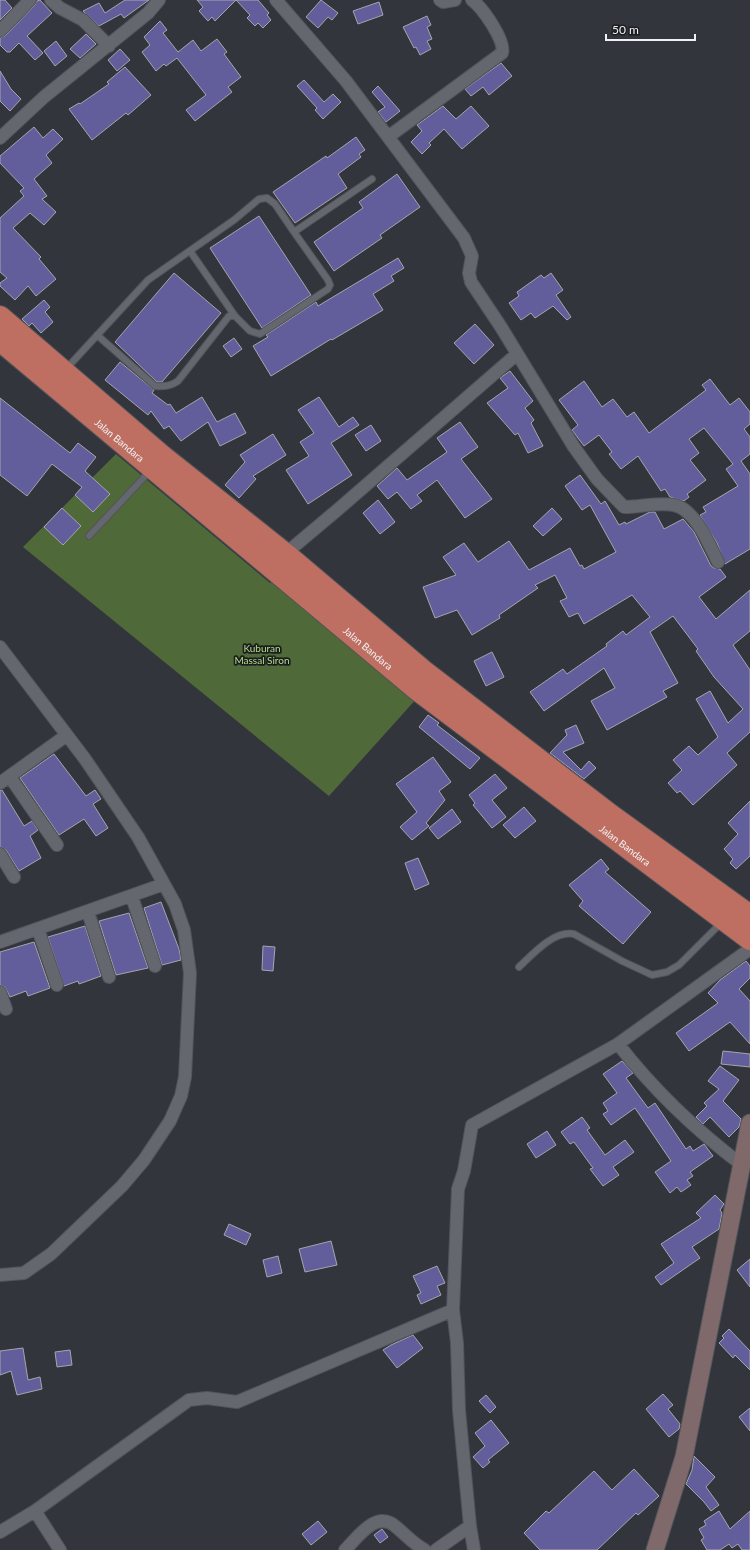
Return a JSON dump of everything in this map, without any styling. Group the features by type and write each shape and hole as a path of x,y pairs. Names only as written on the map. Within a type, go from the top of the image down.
{"highway":[{"name":"Jalan Bandara","path":"0,317 63,372 158,463 418,690 561,799 708,896 750,916"},
{"name":"Jalan Bandara","path":"0,340 158,463 285,554 423,671 610,815 708,896 725,920 750,939"}],"street":[{"path":"0,31 30,0"},
{"path":"51,0 60,8 83,20 109,46"},
{"path":"0,138 56,88 148,13 159,0"},
{"path":"276,0 346,81 464,238 472,256 469,278 574,447 597,479 624,507 667,505 678,506 684,510 697,522 718,562"},
{"path":"440,0 442,2 455,0"},
{"path":"388,137 502,53 503,45 486,15 472,0"},
{"path":"285,554 336,512 517,354"},
{"path":"0,647 67,734 138,836 175,904 184,930 189,963 185,1077 181,1096 170,1121 144,1160 108,1200 51,1254 24,1273 0,1275"},
{"path":"57,845 5,780 67,734"},
{"path":"0,854 14,877"},
{"path":"0,942 132,897 164,884"},
{"path":"132,897 155,966"},
{"path":"88,912 109,977"},
{"path":"38,929 57,985"},
{"path":"474,1550 470,1526 459,1410 457,1344 453,1310 458,1189 464,1171 472,1125 618,1044 750,949"},
{"path":"0,992 6,1009"},
{"path":"618,1044 708,1140 742,1166"},
{"path":"655,1550 684,1457 750,1123"},
{"path":"0,1532 35,1511 189,1400 207,1398 237,1402 453,1310"},
{"path":"35,1511 60,1550"},
{"path":"345,1550 369,1526 383,1521 389,1522 417,1546 425,1550"},
{"path":"436,1550 470,1526"}],"lane":[{"path":"294,232 372,179"},
{"path":"63,372 148,280 234,220 259,198 267,198 275,204 330,285 328,289 260,334 250,331 235,316 190,251"},
{"path":"97,335 155,386 162,387 178,381 229,316 235,316"},
{"path":"89,536 158,463"},
{"path":"519,967 539,949 561,934 567,933 574,934 622,961 652,975 667,972 679,965 725,920"}],"green space":[{"name":"Kuburan Massal Siron","path":"116,454 270,583 276,578 418,697 329,796 23,547"}],"building":[{"path":"0,0 5,0 12,8 0,20"},
{"path":"40,0 52,13 27,36 43,53 35,60 19,43 10,52 7,52 0,45 0,38 5,36 35,5 37,1"},
{"path":"125,0 149,0 124,18 121,14 99,26 83,11 99,3 105,13"},
{"path":"197,0 236,0 215,21 212,17 208,21 199,11 203,7"},
{"path":"236,0 258,0 269,13 267,15 271,20 263,28 258,23 255,26 247,18 250,15"},
{"path":"321,0 338,13 332,20 328,17 318,28 306,17"},
{"path":"379,2 383,15 358,24 353,11"},
{"path":"427,16 431,25 427,27 432,39 427,41 431,49 420,55 416,47 414,48 403,27"},
{"path":"160,21 167,30 163,33 178,52 193,40 201,51 217,39 227,52 224,54 241,77 228,87 232,92 195,121 186,110 206,95 177,58 166,66 164,64 156,71 142,52 150,45 144,37"},
{"path":"86,34 96,44 80,58 70,49"},
{"path":"56,41 67,56 55,66 44,51"},
{"path":"120,49 130,60 117,71 108,60"},
{"path":"501,63 512,76 489,95 483,87 471,96 465,89"},
{"path":"125,67 151,95 128,115 126,113 92,140 69,109 79,103 80,104 109,84 107,82"},
{"path":"0,71 11,89 21,99 10,111 0,101"},
{"path":"304,80 324,102 333,94 341,102 323,119 315,110 317,108 297,86"},
{"path":"378,86 400,111 386,122 378,112 385,107 372,92"},
{"path":"443,106 456,119 471,106 489,126 462,149 444,129 429,143 431,145 422,154 411,142 422,131 417,125"},
{"path":"34,127 43,138 53,129 63,139 46,155 52,163 34,179 47,196 42,199 56,212 44,225 30,213 13,228 41,257 39,259 56,279 36,296 28,286 15,300 0,286 0,283 7,278 0,272 0,218 24,196 20,191 24,188 0,163 0,156"},
{"path":"356,137 365,150 359,154 361,157 338,174 347,188 295,223 273,192 326,156 327,158"},
{"path":"397,174 420,207 380,235 382,238 334,271 314,242 363,208 359,202"},
{"path":"259,216 311,295 262,328 210,248"},
{"path":"398,258 404,268 391,276 394,281 373,294 383,310 332,340 331,339 271,376 253,346 268,337 266,335 316,302 318,306"},
{"path":"174,273 221,313 162,382 157,382 115,342"},
{"path":"551,273 563,290 556,295 571,317 567,320 553,306 535,318 531,313 521,320 509,303 519,296 517,292 541,275 544,278"},
{"path":"44,300 50,307 45,312 53,322 41,333 32,323 29,326 22,319"},
{"path":"475,324 494,345 474,364 454,343"},
{"path":"234,338 242,349 231,357 223,346"},
{"path":"120,362 154,390 152,393 168,405 170,404 176,413 202,397 217,422 235,413 246,433 220,446 208,422 181,441 169,426 164,429 151,411 148,415 105,380"},
{"path":"510,371 533,401 525,408 534,420 531,423 543,446 528,453 518,433 515,435 487,403 508,388 500,378"},
{"path":"710,379 730,405 739,398 750,412 750,424 744,429 750,437 750,454 741,461 750,474 750,549 725,564 717,543 700,515 706,512 703,507 738,486 726,469 733,464 704,428 689,439 699,453 690,460 706,480 687,494 689,497 684,501 670,497 665,489 661,491 638,456 621,469 609,454 612,452 599,435 584,446 572,430 578,425 559,400 584,381 602,407 613,399 627,417 634,412 649,433 706,390 702,385"},
{"path":"319,397 339,427 353,417 359,425 331,443 352,475 308,504 286,470 309,456 300,442 314,433 298,410"},
{"path":"0,398 70,453 78,443 96,457 85,471 110,494 93,512 75,495 82,487 52,464 27,496 0,475"},
{"path":"460,422 478,447 461,459 492,499 465,518 437,480 417,495 422,501 411,509 397,492 388,499 377,486 397,468 407,480 447,452 437,438"},
{"path":"371,425 381,441 366,451 355,435"},
{"path":"273,434 286,455 253,476 256,479 239,498 225,485 245,462 240,455"},
{"path":"580,475 601,504 605,501 619,525 625,522 626,524 650,512 655,512 664,529 683,519 694,532 711,566 720,569 726,577 699,597 716,619 750,590 750,631 733,645 750,670 750,732 727,753 737,765 693,805 680,791 677,793 668,783 682,770 673,760 689,746 698,755 718,737 696,699 710,691 728,723 743,709 714,677 696,651 698,649 673,616 650,632 678,683 663,691 667,697 607,730 591,701 615,688 604,668 544,711 530,692 563,669 567,674 607,646 606,644 623,631 626,635 650,617 632,595 584,624 578,613 569,617 560,601 567,598 555,575 535,585 538,588 499,615 500,618 472,635 457,610 435,618 423,587 456,575 443,557 464,543 478,562 509,541 529,570 570,548 580,566 582,565 584,569 616,552 590,505 582,510 565,486"},
{"path":"378,500 395,522 380,534 363,513"},
{"path":"62,508 81,526 63,545 44,527"},
{"path":"552,508 562,519 543,536 533,526"},
{"path":"492,652 504,677 486,686 474,661"},
{"path":"428,715 439,723 437,725 480,758 470,769 419,727"},
{"path":"576,725 584,743 563,752 581,770 589,761 596,768 584,779 550,753 567,735 565,730"},
{"path":"54,754 86,796 95,790 101,799 93,804 108,828 96,836 84,819 59,835 20,778"},
{"path":"433,757 451,782 439,791 445,800 426,823 429,826 412,840 400,827 417,812 396,784"},
{"path":"495,774 507,788 492,800 506,817 492,828 473,805 475,803 469,795"},
{"path":"0,790 2,790 24,826 32,821 38,830 30,836 41,858 19,871 6,850 0,847"},
{"path":"750,801 750,856 736,869 730,863 733,859 724,849 738,834 728,823"},
{"path":"524,807 536,821 515,838 503,825"},
{"path":"452,809 461,822 438,839 429,828"},
{"path":"418,858 429,884 415,890 405,863"},
{"path":"601,859 609,869 605,872 651,912 623,944 579,906 583,901 569,885"},
{"path":"161,902 179,949 181,960 162,965 144,908"},
{"path":"129,913 148,968 116,975 99,921"},
{"path":"85,926 101,976 79,984 78,981 64,986 48,937"},
{"path":"34,942 50,988 28,996 26,991 10,997 5,987 0,985 0,952"},
{"path":"263,946 275,947 273,971 262,970"},
{"path":"746,961 750,966 750,978 739,989 750,1001 750,1044 730,1022 689,1051 676,1033 718,1003 708,993 720,980"},
{"path":"723,1051 750,1054 750,1067 721,1064"},
{"path":"622,1061 633,1073 626,1078 648,1108 655,1103 686,1149 690,1146 693,1151 704,1144 713,1156 690,1172 693,1176 687,1180 691,1185 681,1192 677,1187 670,1193 655,1172 671,1161 635,1108 611,1125 603,1114 608,1111 603,1103 617,1093 603,1074"},
{"path":"720,1066 739,1080 723,1101 741,1119 739,1127 729,1137 710,1117 703,1124 696,1117 707,1106 704,1103 719,1089 708,1081"},
{"path":"582,1117 590,1128 587,1130 605,1155 625,1140 634,1152 613,1167 619,1175 603,1186 590,1169 593,1168 574,1142 570,1144 561,1132"},
{"path":"547,1131 556,1145 536,1158 527,1144"},
{"path":"715,1195 724,1204 720,1210 722,1213 719,1229 692,1247 700,1258 661,1285 655,1277 674,1263 661,1244 701,1218 696,1213"},
{"path":"229,1224 251,1234 246,1245 224,1235"},
{"path":"331,1241 337,1265 305,1272 299,1249"},
{"path":"278,1256 282,1273 267,1277 263,1260"},
{"path":"750,1259 750,1287 737,1270"},
{"path":"437,1266 445,1283 437,1286 441,1295 421,1304 417,1295 421,1293 413,1276"},
{"path":"729,1329 750,1351 750,1370 735,1355 733,1358 719,1343 724,1338 722,1336"},
{"path":"413,1335 423,1348 397,1368 383,1350"},
{"path":"23,1348 28,1380 40,1377 42,1389 17,1395 11,1371 0,1375 0,1351"},
{"path":"70,1350 72,1365 57,1367 55,1352"},
{"path":"663,1394 673,1405 668,1409 680,1424 679,1429 669,1437 646,1409"},
{"path":"486,1395 496,1407 490,1413 479,1401"},
{"path":"750,1408 750,1431 739,1417"},
{"path":"491,1420 509,1443 488,1460 490,1462 483,1468 473,1457 485,1446 475,1433"},
{"path":"694,1456 715,1477 706,1487 719,1505 711,1511 686,1484 692,1470"},
{"path":"634,1469 659,1496 638,1515 636,1513 597,1550 540,1550 524,1533 546,1511 549,1513 594,1471 612,1490"},
{"path":"719,1511 730,1529 750,1511 750,1550 742,1550 738,1544 732,1548 729,1544 720,1550 707,1550 701,1540 704,1538 699,1529 706,1525 704,1521"},
{"path":"318,1521 327,1532 311,1545 302,1534"},
{"path":"382,1529 388,1537 380,1543 374,1535"}]}
